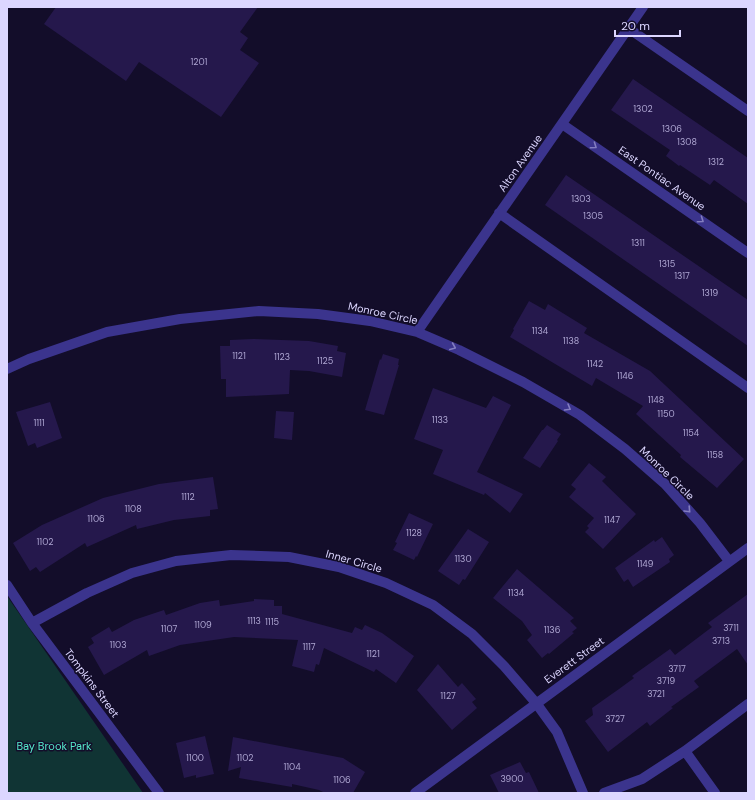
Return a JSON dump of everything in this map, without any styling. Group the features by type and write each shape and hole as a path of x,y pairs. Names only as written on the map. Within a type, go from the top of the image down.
{"street":[{"name":"Alton Avenue","path":"417,332 643,7"},
{"path":"628,28 748,111"},
{"name":"East Pontiac Avenue","path":"562,124 748,252"},
{"path":"499,213 748,388"},
{"name":"Monroe Circle","path":"7,369 29,359 107,332 180,319 259,311 318,314 370,321 417,332 459,350 523,382 580,415 625,449 665,484 700,523 729,561"},
{"name":"Everett Street","path":"416,793 748,548"},
{"name":"Inner Circle","path":"32,623 87,593 132,573 176,561 231,555 289,557 339,567 386,583 433,605 472,634 504,666 536,703 557,732 583,793"},
{"name":"Tompkins Street","path":"7,585 32,623 159,793"},
{"path":"604,793 642,779 685,751 748,704"},
{"path":"685,751 715,793"}],"green space":[{"name":"Bay Brook Park","path":"7,596 143,793 7,793"}],"building":[{"path":"56,7 258,7 240,32 248,38 240,50 259,63 221,117 139,62 126,81 44,24"},
{"path":"633,79 748,158 748,204 714,180 710,185 680,165 679,166 666,156 670,150 611,110"},
{"path":"566,175 748,300 748,346 545,205"},
{"path":"529,301 545,310 548,304 587,328 584,333 650,371 744,459 717,488 680,457 681,455 636,414 643,406 596,378 592,386 510,337"},
{"path":"253,339 309,341 338,346 337,351 346,353 342,377 309,371 290,370 289,394 226,397 226,379 221,379 220,346 230,346 230,340"},
{"path":"383,354 399,359 399,365 384,415 365,410 380,359 381,360"},
{"path":"433,388 486,408 493,396 511,405 477,472 523,494 510,513 485,493 484,495 433,474 443,450 414,439"},
{"path":"50,402 62,438 37,448 35,443 28,446 16,412"},
{"path":"276,411 294,412 292,440 274,438"},
{"path":"547,425 561,434 540,468 523,458"},
{"path":"589,463 606,477 602,481 636,514 603,549 585,532 589,528 587,526 594,518 569,497 576,489 571,485"},
{"path":"213,477 218,509 210,510 210,516 174,520 137,529 136,525 87,547 85,543 40,572 36,567 30,571 13,543 42,525 103,498 159,484"},
{"path":"409,513 433,524 417,557 416,556 414,560 393,550 397,543 395,542"},
{"path":"468,529 489,542 465,580 463,579 459,585 438,571"},
{"path":"662,537 674,555 669,559 670,562 633,587 628,579 624,582 615,568 654,540 655,542"},
{"path":"517,569 574,618 570,621 577,628 572,632 574,633 542,658 527,640 532,635 522,621 493,598"},
{"path":"748,594 748,665 737,649 694,681 699,687 671,707 673,708 650,726 647,722 608,752 585,721 593,715 592,708 634,678 632,676 670,649 675,655 712,627 708,623"},
{"path":"254,599 274,600 274,606 282,606 282,614 352,633 355,627 362,630 365,625 382,633 414,656 396,683 376,669 374,672 324,648 319,665 316,664 314,672 292,666 298,640 234,637 180,645 149,656 147,650 104,675 88,647 94,643 91,638 109,627 112,632 134,620 164,610 166,615 200,603 219,600 220,606 254,601"},
{"path":"438,664 458,687 462,683 476,699 472,702 477,708 452,730 417,690"},
{"path":"205,736 214,774 196,778 196,775 184,778 176,743"},
{"path":"233,737 343,758 365,772 353,793 325,793 319,790 292,784 292,787 239,778 241,767 228,771"},
{"path":"520,762 526,773 529,772 539,793 499,793 490,775"}]}
